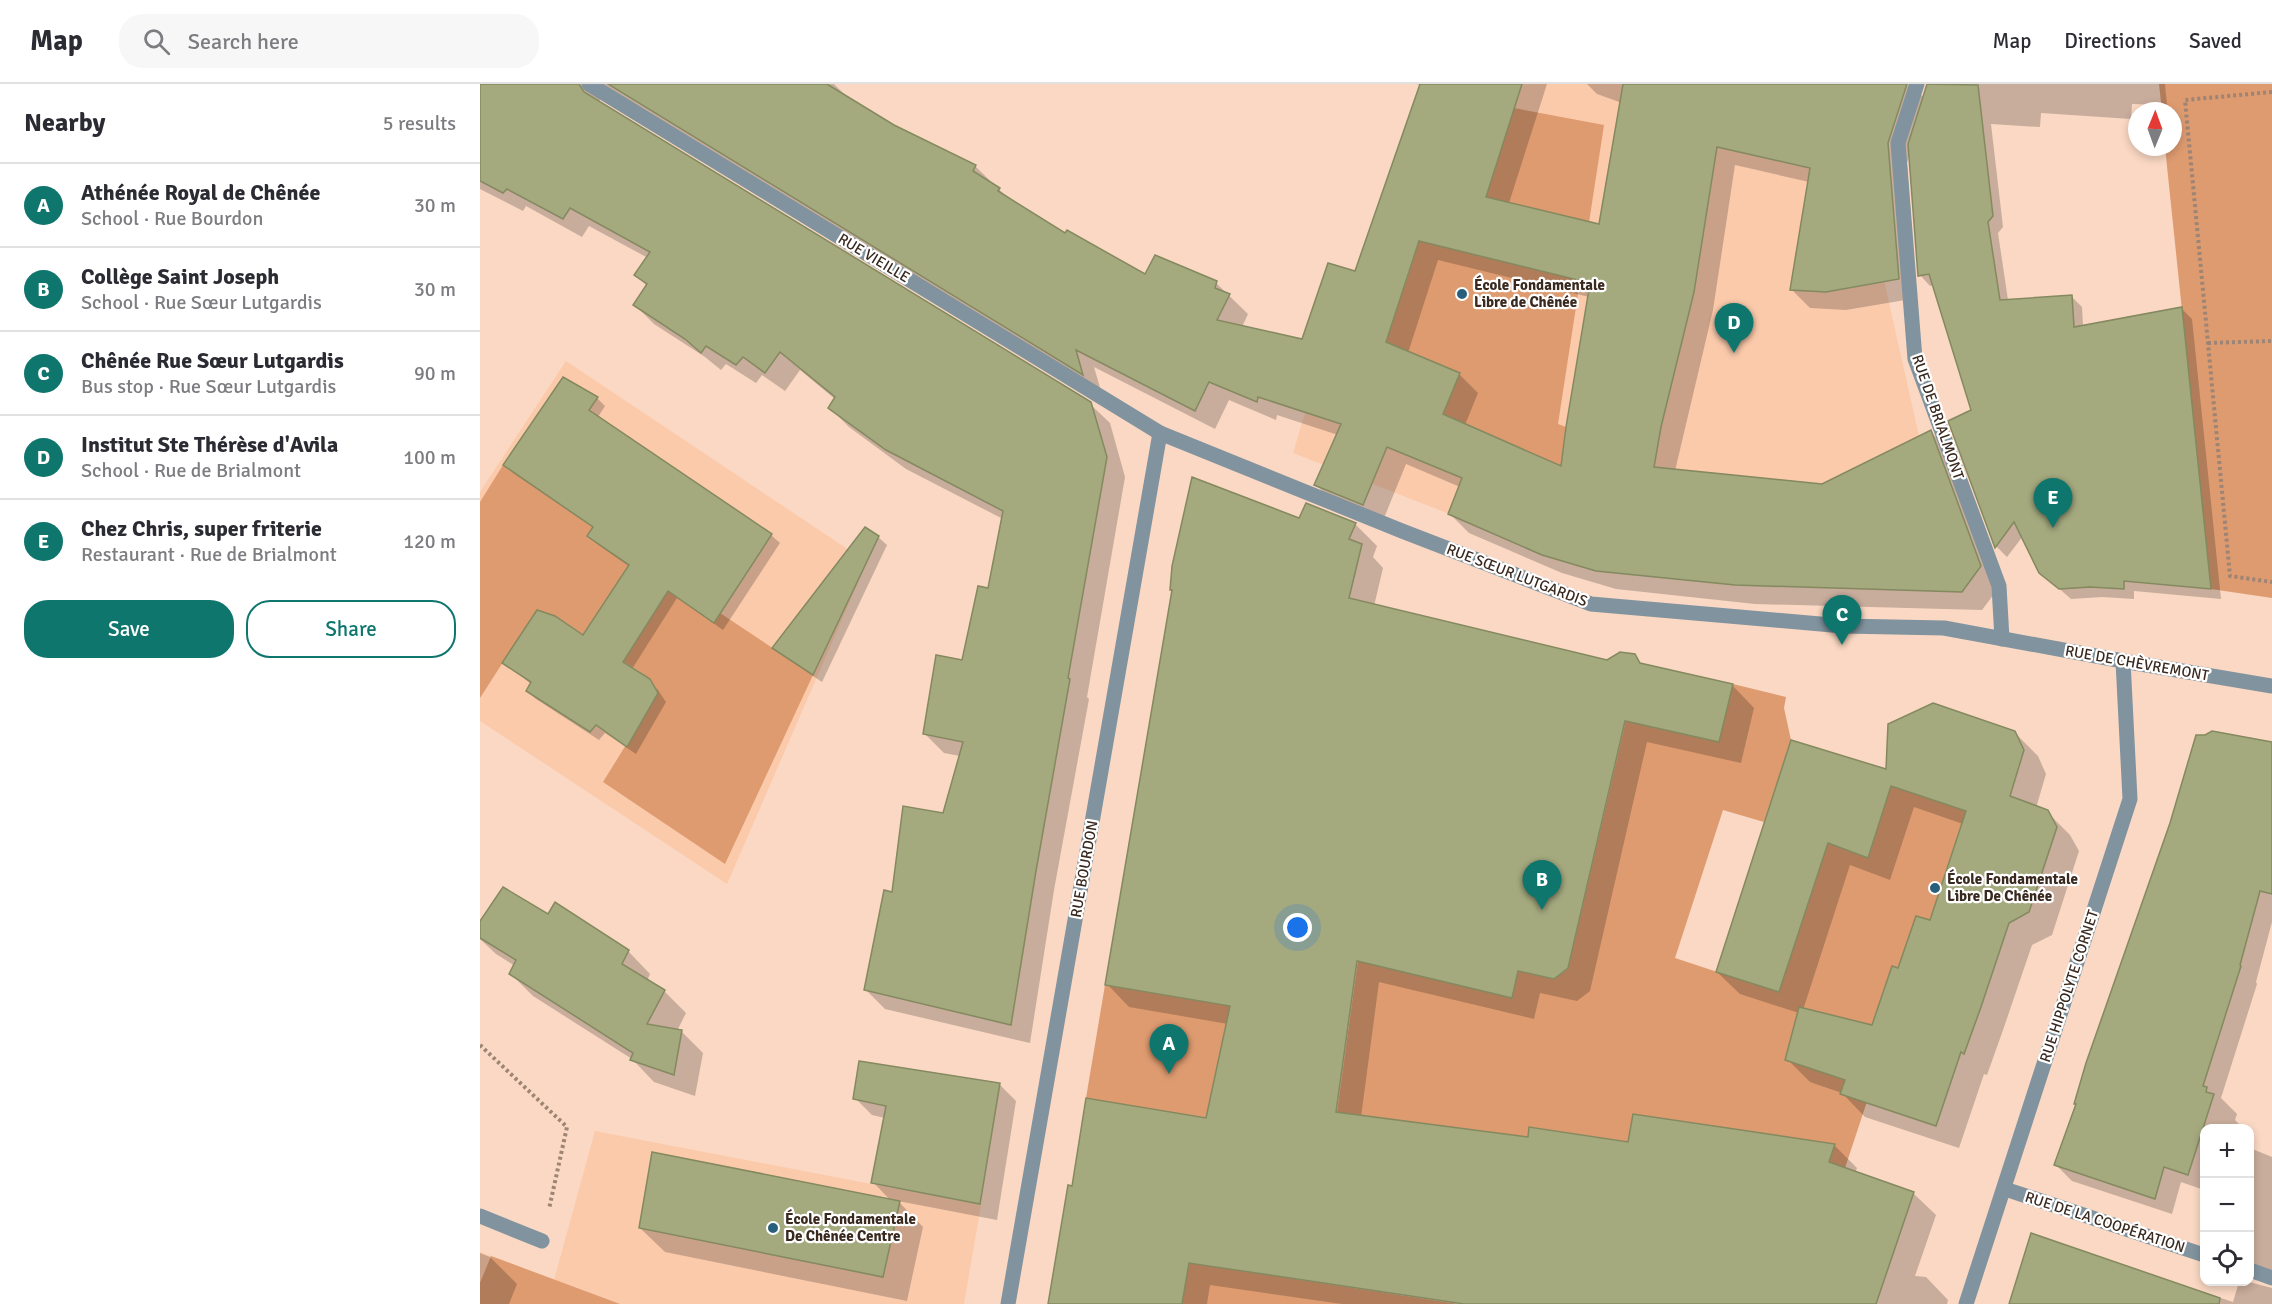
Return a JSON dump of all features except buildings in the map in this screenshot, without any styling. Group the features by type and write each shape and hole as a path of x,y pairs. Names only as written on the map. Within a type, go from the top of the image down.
{"street":[{"name":"RUE VIEILLE","path":"589,84 1160,433"},
{"name":"RUE DE BRIALMONT","path":"1917,84 1898,143 1915,359 1998,586 2002,639"},
{"name":"RUE SŒUR LUTGARDIS","path":"1160,433 1402,531 1591,604 1844,626 1944,628 2002,639"},
{"name":"RUE BOURDON","path":"1008,1304 1160,433"},
{"name":"RUE DE CHÈVREMONT","path":"2002,639 2272,686"},
{"name":"RUE HIPPOLYTE CORNET","path":"1966,1304 2130,799 2123,661"},
{"name":"RUE DE LA COOPÉRATION","path":"2005,1189 2200,1253"},
{"path":"480,1216 542,1241"},
{"path":"2254,1271 2272,1278"}],"path":[{"path":"2272,92 2185,100 2230,576 2272,582"},
{"path":"2208,343 2272,341"},
{"path":"480,1045 567,1127 542,1241"}],"shaded area":[{"path":"1420,84 1840,84 1919,436 1976,574 1962,592 1735,585 1596,571 1293,453"},
{"path":"2159,84 2272,84 2272,598 2211,589 2166,156 2182,156 2182,102 2161,102"},
{"name":"École Fondamentale Libre de Chênée","path":"1514,108 1604,125 1558,424 1566,427 1561,466 1443,414 1337,322 1405,286 1428,213"},
{"path":"566,361 867,562 727,884 480,721 480,492"},
{"path":"503,465 593,527 587,536 629,565 583,635 555,616 543,612 532,617 480,698 480,502"},
{"path":"668,591 714,623 720,613 813,675 725,864 603,782 655,698 653,685 649,680 623,661"},
{"path":"1733,684 1786,697 1784,708 1791,740 1764,822 1723,810 1675,958 1778,992 1828,843 1868,858 1896,770 1989,800 1932,921 1916,916 1898,968 1892,966 1886,1044 1843,1174 1529,1127 1528,1137 1337,1112 1360,946 1327,927 1554,979 1568,969 1630,703 1646,726 1710,740 1721,733"},
{"path":"1190,940 1268,954 1224,1145 1086,1098 1105,985 1181,998"},
{"name":"École Fondamentale De Chênée Centre","path":"595,1131 981,1205 964,1304 480,1304 480,1252 554,1280"},
{"path":"491,1256 620,1304 480,1304 480,1283"},
{"path":"1189,1263 1458,1304 1182,1304"}],"place":[{"name":"École Fondamentale Libre de Chênée","path":"1462,294"},
{"name":"Institut Ste Thérèse d'Avila","path":"1734,353"},
{"name":"Chez Chris, super friterie","path":"2053,528"},
{"name":"Chênée Rue Sœur Lutgardis","path":"1842,645"},
{"name":"École Fondamentale Libre De Chênée","path":"1935,888"},
{"name":"Collège Saint Joseph","path":"1542,910"},
{"name":"Athénée Royal de Chênée","path":"1169,1074"},
{"name":"École Fondamentale De Chênée Centre","path":"773,1228"}]}
